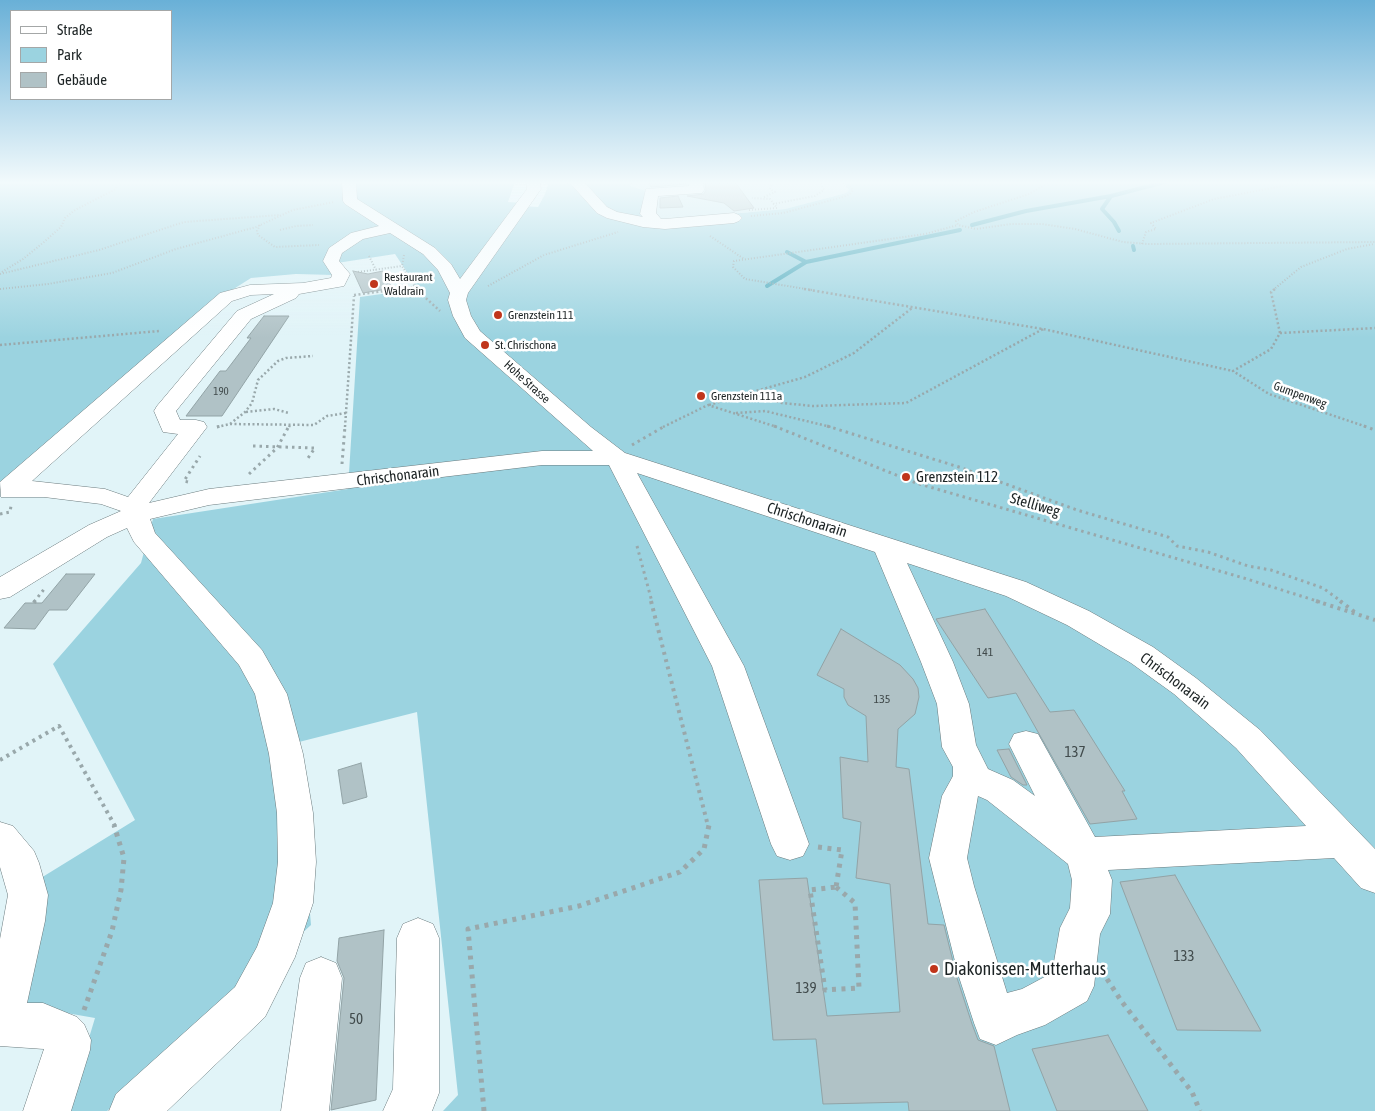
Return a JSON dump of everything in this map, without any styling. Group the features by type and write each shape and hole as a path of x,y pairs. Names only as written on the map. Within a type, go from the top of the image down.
{"street":[{"path":"5,489 219,302 233,294 250,290 303,288 338,282 343,275 331,261 335,251 357,236 366,234"},
{"name":"Hohe Strasse","path":"401,234 414,241 437,260 458,297 467,326 472,334 583,432 617,458"},
{"path":"458,297 503,234"},
{"path":"208,427 171,427 165,411 244,315 303,288"},
{"path":"152,361 213,352"},
{"path":"135,510 208,427"},
{"name":"Chrischonarain","path":"0,590 135,510 210,497 542,458 617,458 1016,589 1078,618 1142,655 1185,686 1248,740 1375,876"},
{"path":"617,458 728,666 790,844"},
{"path":"5,489 44,489 105,497 135,510 143,536 251,658 271,694 286,754 295,813 297,862 293,903 274,957 250,1002 133,1111"},
{"path":"886,546 937,662 953,704 960,746 970,766 971,777 960,796 948,858 980,977 996,1023 1005,1016 1029,1009 1072,986 1080,928 1090,914 1092,880 1084,854 1026,744"},
{"path":"971,777 1000,790 1084,854 1342,841"},
{"path":"0,838 20,863 28,895 25,921 3,1014 4,1024 43,1025 61,1033 68,1040 67,1050 47,1111"},
{"path":"407,1111 416,1093 418,938"},
{"path":"305,1111 321,978"}],"path":[{"path":"0,273 23,259 53,234"},
{"path":"0,273 99,250 145,234"},
{"path":"0,289 48,284 112,273 176,249 229,234"},
{"path":"258,234 274,247 327,244 340,247"},
{"path":"458,297 482,289 544,255 614,234"},
{"path":"720,234 744,260"},
{"path":"926,234 734,261 733,267 746,279 1043,329 1233,371 1271,349 1280,333 1271,292 1301,267 1347,249 1375,243"},
{"path":"1093,234 1123,242 1142,244 1375,243"},
{"path":"1142,244 1145,234"},
{"path":"414,241 403,257 402,266 414,287 430,304 459,327 467,326"},
{"path":"369,256 376,270"},
{"path":"340,482 354,296 343,275 402,266"},
{"path":"354,296 414,287"},
{"path":"617,458 622,450 674,421 708,405 805,377 854,353 913,307"},
{"path":"0,345 166,330 193,325"},
{"path":"1280,333 1375,328"},
{"path":"728,399 762,396 782,403 813,406 906,403 1043,329"},
{"path":"230,424 245,412 252,403 258,380 265,371 286,358 314,356"},
{"name":"Gumpenweg","path":"1233,371 1269,394 1375,430"},
{"name":"Stelliweg","path":"708,405 761,421 916,483 1238,576 1375,620"},
{"path":"245,412 274,409 289,413"},
{"path":"734,413 765,410 827,426 962,468 1077,510 1168,537 1178,546 1208,552 1248,566 1271,570 1323,588 1359,615"},
{"path":"208,427 230,424 314,425 328,416 346,414"},
{"path":"243,480 277,448 290,425"},
{"path":"253,446 315,448 308,458"},
{"path":"192,482 184,481 197,463 203,450"},
{"path":"484,1111 468,929 579,906 680,872 704,849 709,823 634,536"},
{"path":"0,760 59,726 102,800 116,829 124,858 121,890 112,932 93,982 81,1022 67,1050"},
{"path":"790,844 842,850 836,888"},
{"path":"836,888 855,902 859,988 825,990 810,890 836,888"},
{"path":"1106,976 1109,985 1192,1092 1200,1111"}],"green space":[{"path":"0,234 1375,234 1375,1111 443,1111 458,1095 417,712 295,743 311,925 107,1111 67,1111 95,1018 15,1004 36,881 135,820 53,664 141,563 153,519 348,489 360,297 418,289 395,254 337,263 338,255 354,239 340,240 328,256 333,275 296,274 251,278 221,297 6,483 0,484"}],"building":[{"name":"Restaurant Waldrain","path":"353,271 368,274 383,271 392,288 363,293"},
{"path":"264,316 289,316 222,416 186,416 220,371 226,371 251,338 247,338"},
{"path":"66,574 95,574 67,610 49,610 35,629 4,628 25,603 42,603"},
{"path":"985,609 1050,712 1074,710 1125,791 1122,791 1137,819 1090,824 1016,693 988,698 936,619"},
{"path":"841,629 900,665 913,679 918,688 919,697 915,714 898,729 896,767 909,769 928,924 944,925 957,978 972,1024 978,1040 994,1046 1010,1111 909,1111 908,1102 823,1104 816,1039 773,1040 759,880 807,878 827,1016 900,1012 890,884 856,878 861,822 843,818 840,757 868,762 866,716 848,705 844,697 844,689 817,675"},
{"path":"1009,749 1027,785 1023,785 1011,777 997,750"},
{"path":"361,763 367,797 343,804 338,770"},
{"path":"1175,875 1261,1031 1177,1030 1120,882"},
{"path":"384,930 376,1100 331,1110 344,978 337,961 339,938"},
{"path":"1108,1035 1148,1111 1057,1111 1032,1049"}],"waterway":[{"path":"806,262 941,234"},
{"path":"1133,246 1134,250"},
{"path":"787,252 806,262"},
{"path":"767,286 806,262"}],"place":[{"name":"Restaurant Waldrain","path":"374,284"},
{"name":"Grenzstein 111","path":"498,315"},
{"name":"St. Chrischona","path":"485,345"},
{"name":"Grenzstein 111a","path":"701,396"},
{"name":"Grenzstein 112","path":"906,477"},
{"name":"Diakonissen-Mutterhaus","path":"934,969"}]}
